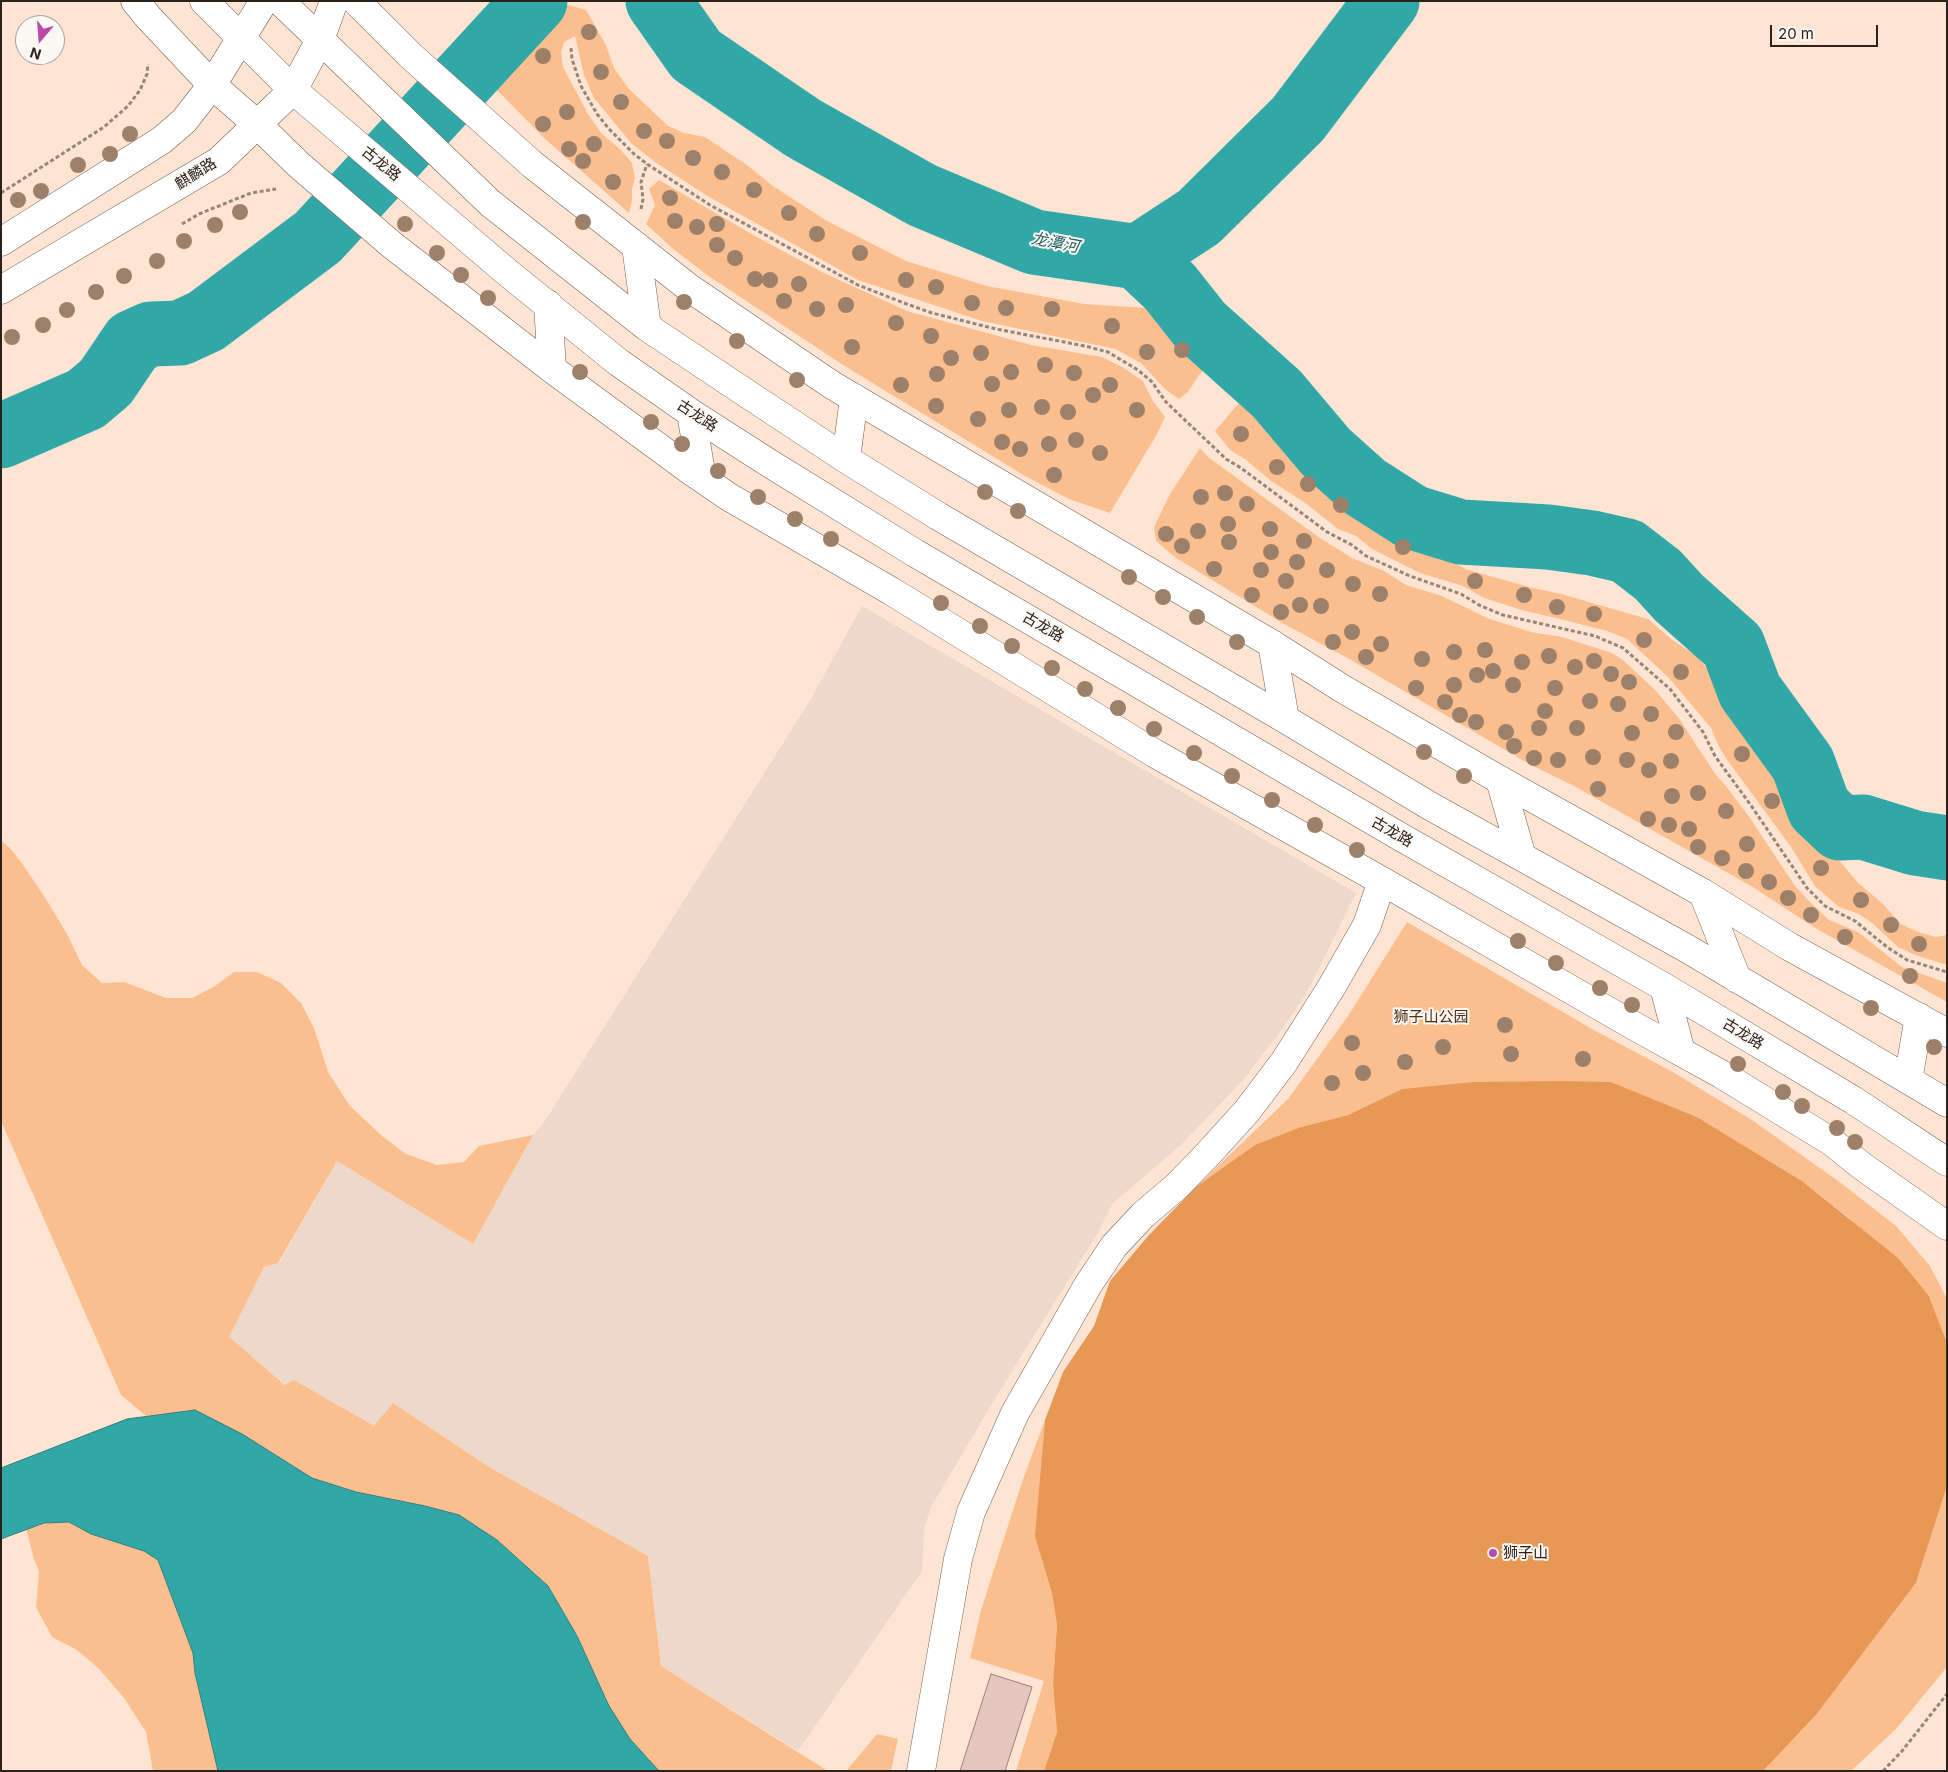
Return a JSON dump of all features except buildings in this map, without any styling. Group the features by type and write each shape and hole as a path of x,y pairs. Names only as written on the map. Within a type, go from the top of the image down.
{"main road":[{"path":"135,1 148,18 212,85 258,125 299,165 392,245 552,369 729,497 1008,662 1154,753 1721,1074 1832,1142 1862,1166 1947,1226"},
{"name":"古龙路","path":"204,1 293,90 413,190 508,273 618,362 691,412 769,463 916,553 1399,836 1664,987 1853,1100 1947,1162"},
{"path":"1,242 162,140 184,121 212,85 264,1"},
{"path":"280,1 374,94 490,203 647,327 846,459 938,516 1430,806 1737,979 1947,1104"},
{"name":"麒麟路","path":"1,290 219,161 293,90 320,40 334,1"},
{"path":"356,1 411,56 533,164 688,288 832,385 1272,644 1343,689 1500,780 1703,893 1790,947 1947,1033"},
{"path":"636,246 647,327"},
{"path":"548,304 552,369"},
{"path":"846,459 854,398"},
{"path":"691,412 702,478"},
{"path":"1272,644 1285,719"},
{"path":"1500,780 1522,857"},
{"path":"921,1771 958,1559 972,1512 1015,1413 1088,1285 1114,1246 1143,1214 1177,1186 1208,1154 1247,1111 1284,1062 1331,988 1367,925 1382,881"},
{"path":"1703,893 1737,979"},
{"path":"1664,987 1681,1052"},
{"path":"1908,1080 1919,1017"}],"path":[{"path":"571,48 572,60 580,86 597,114 623,143 646,164 717,209 858,285 932,313 996,329 1108,352 1138,370 1152,382 1166,402 1226,459 1327,532 1352,545 1366,556 1410,576 1461,594 1479,605 1502,615 1595,636 1623,648 1670,689 1703,732 1715,756 1807,888 1824,906 1855,921 1887,948 1907,960 1947,972"},
{"path":"1,193 104,127 128,106 140,90 147,74 149,59"},
{"path":"640,211 643,199 641,182 646,164"},
{"path":"176,227 199,214 252,193 278,189"},
{"path":"1883,1771 1902,1751 1947,1694"}],"shaded area":[{"path":"862,606 1356,893 1306,994 1244,1079 1181,1145 1113,1203 1100,1229 993,1402 931,1507 924,1529 922,1571 798,1751 661,1666 648,1556 489,1467 393,1403 375,1427 294,1380 286,1385 228,1337 264,1267 279,1263 337,1161 473,1244 533,1135 543,1124 811,699"},
{"path":"1474,1082 1611,1082 1697,1117 1802,1181 1898,1258 1929,1296 1947,1343 1947,1486 1916,1583 1816,1715 1763,1771 1044,1771 1057,1732 1053,1684 1057,1625 1052,1593 1035,1536 1045,1420 1063,1372 1094,1326 1110,1281 1149,1235 1196,1187 1255,1145 1301,1127 1348,1115 1402,1089"}],"green space":[{"path":"565,4 586,10 606,45 614,68 629,89 668,126 684,133 705,137 747,165 773,186 827,221 906,261 987,286 1084,304 1147,308 1170,315 1208,350 1209,364 1188,392 1179,399 1166,390 1141,363 1115,349 982,321 858,280 709,197 655,162 631,143 594,98 584,75 575,36 564,42 561,53 563,67 588,114 602,134 620,149 632,163 635,178 629,213 544,138 497,90 499,77"},
{"path":"659,180 755,236 824,273 907,311 1031,345 1102,357 1143,381 1153,401 1165,417 1157,434 1110,513 1069,499 1025,476 843,365 707,275 672,248 646,224 655,205 649,189"},
{"path":"1246,399 1268,410 1300,458 1316,472 1349,495 1360,511 1437,551 1465,569 1648,619 1671,639 1698,657 1718,683 1740,727 1778,769 1789,786 1794,808 1802,825 1901,924 1918,932 1936,937 1947,935 1947,965 1915,955 1898,947 1872,923 1859,914 1839,907 1815,886 1791,847 1728,761 1719,747 1711,728 1669,678 1627,639 1607,631 1525,611 1484,598 1463,586 1420,573 1372,549 1356,536 1338,529 1304,502 1271,481 1246,460 1230,450 1215,431 1238,404"},
{"path":"1200,448 1208,457 1320,538 1352,558 1384,571 1406,585 1442,596 1487,618 1531,632 1562,637 1612,653 1623,660 1655,690 1678,717 1716,775 1750,818 1795,886 1807,899 1829,920 1858,932 1902,967 1947,983 1947,1002 1817,929 1751,886 1574,786 1531,765 1351,660 1284,624 1176,558 1156,541 1154,527 1170,494"},
{"path":"1,841 9,847 21,862 46,899 67,934 82,965 102,983 124,982 166,998 192,998 215,986 234,972 257,972 281,983 301,1003 314,1028 328,1072 350,1106 382,1136 406,1154 437,1165 464,1162 479,1146 533,1135 473,1244 337,1161 278,1263 264,1267 229,1337 285,1385 294,1380 374,1426 393,1403 489,1467 648,1556 661,1666 828,1771 659,1771 630,1739 609,1706 577,1636 548,1586 497,1540 459,1515 356,1492 312,1478 195,1410 146,1416 121,1395 1,1121"},
{"name":"狮子山公园","path":"1407,922 1594,1030 1671,1071 1752,1120 1841,1183 1896,1226 1930,1266 1947,1299 1947,1343 1929,1296 1849,1218 1802,1181 1697,1117 1611,1082 1402,1089 1348,1115 1301,1127 1196,1187 1288,1099 1348,1016"},
{"path":"1045,1420 1041,1475 1052,1593 1057,1625 1053,1684 1057,1732 1044,1771 1016,1771 1044,1681 970,1658 981,1610 1022,1482"},
{"path":"1947,1486 1947,1667 1896,1729 1851,1771 1763,1771 1816,1715 1916,1583"},
{"path":"69,1522 91,1534 144,1551 158,1560 193,1653 195,1673 218,1771 153,1771 146,1732 124,1698 99,1669 77,1650 52,1637 36,1607 39,1572 26,1529 44,1523"},
{"path":"877,1734 898,1739 891,1771 846,1771"}],"water":[{"path":"195,1410 242,1434 312,1478 356,1492 459,1515 497,1540 548,1586 577,1636 609,1706 630,1739 659,1771 218,1771 195,1673 193,1653 158,1560 144,1551 91,1534 69,1522 44,1523 1,1539 1,1468 127,1419"}],"waterway":[{"path":"1,436 86,399 106,382 133,342 151,334 180,333 206,321 318,237 535,1"},
{"name":"龙潭河","path":"658,1 696,55 803,128 922,195 1034,242 1138,257 1199,217 1298,119 1387,1"},
{"path":"1138,257 1170,287 1200,325 1277,394 1326,452 1365,487 1412,517 1461,532 1548,537 1592,543 1627,551 1658,575 1679,598 1733,646 1750,691 1803,764 1819,808 1840,828 1863,827 1915,843 1947,848"}],"place":[{"name":"狮子山","path":"1493,1553"}]}
